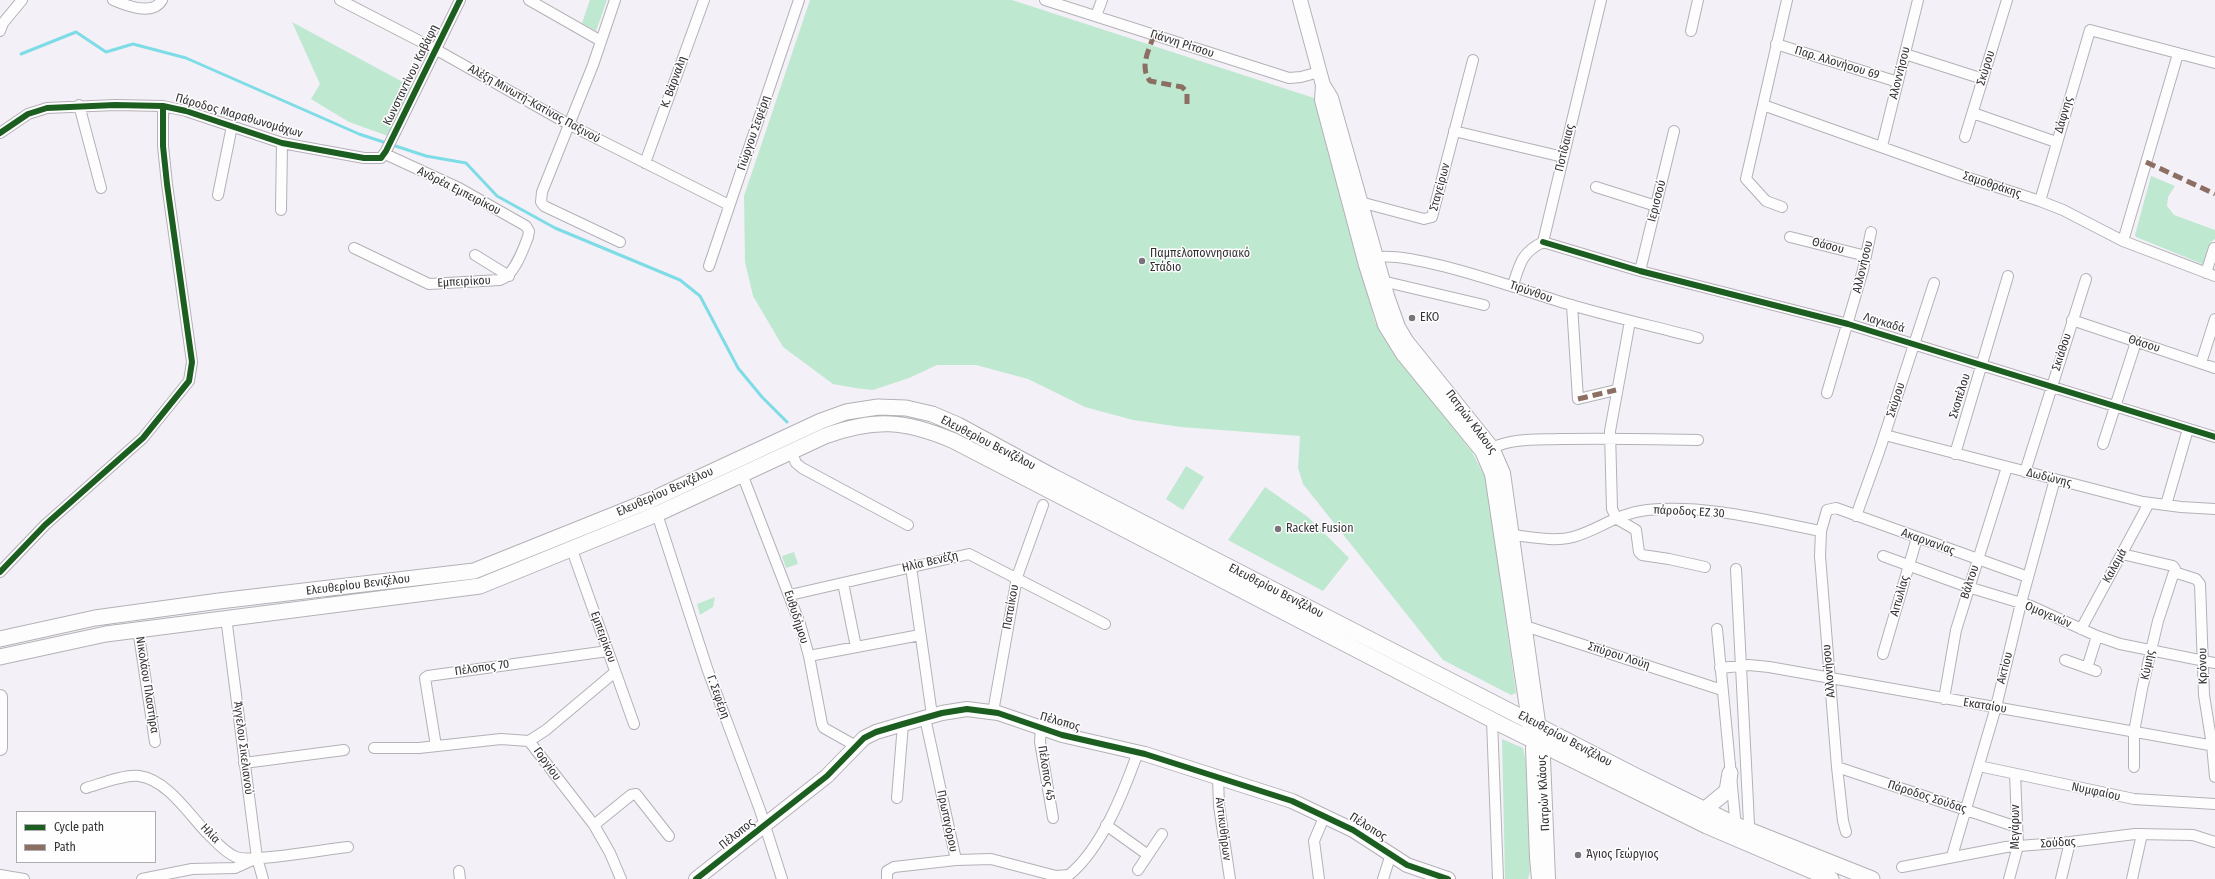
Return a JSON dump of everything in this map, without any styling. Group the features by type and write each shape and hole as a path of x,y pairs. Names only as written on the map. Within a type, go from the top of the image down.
{"main road":[{"name":"Πατρών Κλάους","path":"1300,0 1319,72 1323,85 1331,98 1360,202 1370,261 1383,322 1392,338 1473,439 1489,467 1496,491 1520,626 1535,732 1548,879"},
{"name":"Πατρών Κλάους","path":"1323,85 1322,100 1370,261 1382,281 1392,312 1402,334 1492,448 1503,473 1513,535 1520,626"},
{"name":"Ελευθερίου Βενιζέλου","path":"0,639 95,618 474,571 651,500 821,421 846,412 878,407 906,408 932,414 958,425 1535,732 1741,832 1830,879"},
{"name":"Ελευθερίου Βενιζέλου","path":"0,657 92,636 138,629 469,588 491,582 572,550 656,514 791,451 851,426 880,423 905,425 931,431 1023,476 1492,720 1535,732 1704,810 1741,832 1872,879"},
{"path":"0,697 0,748"},
{"name":"Πέλοπος","path":"696,879 827,776 856,746 870,735 928,717 967,709 993,712 1062,735 1138,752 1292,800 1353,830 1407,864 1448,879"},
{"name":"Πατρών Κλάους","path":"1535,732 1537,858 1539,879"},
{"path":"1704,810 1727,791 1730,773"}],"street":[{"path":"0,31 3,23 22,0"},
{"path":"114,0 127,6 152,8 160,4 162,0"},
{"name":"Αλέξη Μινωτή-Κατίνας Παξινού","path":"340,0 354,3 570,126 729,205"},
{"name":"Κωνσταντίνου Καβάφη","path":"384,155 460,0"},
{"path":"529,0 601,41"},
{"path":"615,0 570,126 542,192 541,202 544,206 620,242"},
{"name":"Κ. Βάρναλη","path":"645,163 704,0"},
{"name":"Γιώργου Σεφέρη","path":"709,266 799,0"},
{"name":"Γιάννη Ρίτσου","path":"1045,0 1289,78 1301,77 1319,72"},
{"path":"1096,16 1102,0"},
{"name":"Ποτίδαιας","path":"1543,242 1601,0"},
{"path":"1691,31 1698,0"},
{"path":"1782,207 1766,200 1746,179 1787,0"},
{"name":"Αλοννήσου","path":"1882,146 1918,0"},
{"name":"Σκύρου","path":"1965,137 2007,0"},
{"name":"Δάφνης","path":"2040,200 2090,30 2178,54"},
{"name":"Παρ. Αλονήσου 69","path":"1776,44 1898,82"},
{"path":"1905,54 1983,79"},
{"path":"2123,241 2178,54 2215,63"},
{"name":"Σταγείρων","path":"1360,202 1424,219 1432,217 1473,60"},
{"name":"Σαμοθράκης","path":"1763,105 1882,146 1960,175 2040,200 2063,210 2123,241 2210,275"},
{"path":"79,106 101,188"},
{"name":"Πάροδος Μαραθωνομάχων","path":"0,133 28,114 40,109 79,106 163,106 232,126 282,143 364,158 384,155"},
{"path":"0,572 45,524 143,438 191,377 192,362 163,146 163,106"},
{"path":"1973,112 2056,142"},
{"path":"218,195 232,126"},
{"name":"Ιερισσού","path":"1640,271 1674,130"},
{"path":"1454,131 1563,157"},
{"path":"281,210 282,143"},
{"name":"Ανδρέα Εμπειρίκου","path":"384,155 459,188 526,226 529,233 509,276"},
{"path":"1596,187 1656,206"},
{"name":"Αλλονήσου","path":"1827,393 1848,324 1871,232"},
{"name":"Θάσου","path":"1790,236 1866,256"},
{"path":"1513,285 1523,257 1530,249 1543,242"},
{"name":"Λαγκαδά","path":"1543,242 1640,271 1848,324 1914,343 2215,437"},
{"name":"Εμπειρίκου","path":"354,248 429,284 500,280 509,276"},
{"path":"2210,275 2214,248"},
{"path":"475,255 509,276"},
{"name":"Τιρύνθου","path":"1370,261 1385,257 1432,264 1513,285 1572,305 1698,338"},
{"name":"Σκοπέλου","path":"1955,454 2008,276"},
{"name":"Σκιάθου","path":"2025,472 2086,279"},
{"path":"1382,281 1484,305"},
{"name":"Σκύρου","path":"1856,516 1885,435 1934,283"},
{"path":"1572,305 1578,399 1616,390"},
{"path":"2201,363 2215,319"},
{"name":"Θάσου","path":"2072,320 2215,368"},
{"path":"1630,321 1616,390 1609,438 1611,505 1616,518 1635,528 1639,552 1642,555 1669,558 1705,567"},
{"path":"2103,444 2136,342"},
{"path":"2166,505 2188,429"},
{"name":"Δωδώνης","path":"1885,435 2150,503 2215,508"},
{"path":"1492,448 1510,441 1609,438 1698,440"},
{"path":"791,451 796,463 802,468 908,525"},
{"name":"Βάλτου","path":"1944,699 1956,630 1968,586 1978,560 2007,467"},
{"name":"Ευθυδήμου","path":"742,474 790,595 809,656 823,727 856,746"},
{"name":"Ακτίου","path":"1952,856 1996,708 2021,603 2055,479"},
{"name":"Καλαμά","path":"2081,629 2150,503"},
{"name":"Παταίκου","path":"993,712 1017,577 1043,505"},
{"name":"Ακαρνανίας","path":"1827,510 1836,508 2028,577"},
{"name":"πάροδος ΕΖ 30","path":"1513,535 1570,538 1616,518 1646,510 1684,510 1743,516 1821,531"},
{"name":"Αλλονήσου","path":"1827,510 1821,531 1820,556 1836,767 1846,832"},
{"name":"Γ. Σεφέρη","path":"656,514 708,671 765,825 782,879"},
{"name":"Αιτωλίας","path":"1883,654 1917,538"},
{"name":"Εμπειρίκου","path":"572,550 634,724"},
{"name":"Ηλία Βενέζη","path":"790,595 910,566 969,554 1017,577 1105,624"},
{"path":"2122,554 2174,569"},
{"name":"Ομογενών","path":"1883,556 2038,609 2098,636 2150,652 2215,663"},
{"name":"Πρωταγόρου","path":"910,566 920,635 928,717 956,860 991,859 1064,877 1071,873 1084,858 1106,826 1123,792 1138,752"},
{"path":"1736,569 1741,666 1741,832"},
{"name":"Κύμης","path":"2134,767 2134,732 2150,652 2174,569"},
{"name":"Κρόνου","path":"2174,569 2196,579 2200,584 2204,695 2214,746 2215,777"},
{"path":"843,583 856,647"},
{"name":"Άγγελου Σικελιανού","path":"226,617 257,858 263,879"},
{"name":"Σπύρου Λούη","path":"1520,626 1722,690"},
{"path":"1717,628 1730,773 1741,832"},
{"name":"Νικολάου Πλαστήρα","path":"138,629 155,742"},
{"path":"809,656 920,635"},
{"path":"2065,660 2091,670 2098,636"},
{"name":"Πέλοπος 70","path":"436,746 425,678 428,676 608,651"},
{"name":"Εκαταίου","path":"1720,668 1756,666 2214,746"},
{"path":"529,741 546,730 615,672"},
{"path":"1492,720 1498,879"},
{"path":"896,798 903,724"},
{"name":"Πέλοπος 45","path":"1041,728 1040,742 1053,818"},
{"name":"Γοργίου","path":"374,748 419,748 486,740 520,739 529,741 594,825 610,853 621,879"},
{"path":"244,763 344,750"},
{"name":"Νυμφαίου","path":"1979,766 2134,800 2215,804"},
{"name":"Πάροδος Σούδας","path":"1836,767 2017,827"},
{"name":"Μεγάρων","path":"2009,879 2018,846 2014,774"},
{"name":"Ηλία","path":"86,788 131,776 147,778 178,800 205,831 227,851 240,858 257,858 348,847"},
{"name":"Αντικυθήρων","path":"1218,778 1220,806 1230,879"},
{"path":"594,825 631,795 636,794 669,836"},
{"path":"1319,879 1314,841 1325,815"},
{"path":"1106,826 1148,855"},
{"path":"1138,870 1162,834"},
{"path":"2132,879 2142,834"},
{"name":"Σούδας","path":"1902,867 1952,856 2018,846 2142,834 2192,835 2215,842"},
{"path":"2061,879 2070,842"},
{"path":"1383,879 1391,854"},
{"path":"142,879 185,869 235,868 257,858"},
{"path":"887,879 886,872 894,867 956,860"},
{"path":"0,876 24,879"}],"green space":[{"path":"590,0 607,0 596,31 582,23"},
{"path":"810,0 1012,0 1314,98 1375,322 1398,357 1472,452 1486,479 1516,693 1511,695 1443,660 1303,484 1298,468 1300,436 1181,427 1133,420 1085,407 1028,379 976,365 937,365 909,378 873,390 855,388 833,384 783,347 753,296 745,262 744,196"},
{"path":"292,22 412,87 388,136 349,122 311,99 320,84"},
{"path":"2151,176 2175,186 2168,197 2167,206 2174,215 2215,230 2215,239 2211,242 2205,265 2136,237 2135,235"},
{"path":"1186,466 1204,477 1183,510 1166,499"},
{"name":"Racket Fusion","path":"1265,487 1308,517 1349,558 1323,591 1228,540"},
{"path":"794,552 798,564 786,568 782,556"},
{"path":"715,597 713,607 700,615 697,604"},
{"path":"1502,739 1523,748 1526,762 1530,872 1528,879 1505,879"}],"waterway":[{"path":"21,54 76,32 106,52 133,44 186,58 359,134 426,156 466,163 497,196 555,228 680,280 700,296 738,368 762,397 787,422"}],"marked path":[{"path":"1154,35 1146,58 1145,70 1147,76 1150,81 1182,87 1187,92 1187,106"},
{"path":"2146,162 2215,194"},
{"path":"1578,399 1616,390"}],"cycle path":[{"path":"0,133 28,114 47,108 115,105 163,106 186,111 282,143 364,158 381,158 386,151 460,0"},
{"path":"0,572 45,525 143,438 189,381 192,362 167,184 163,146 163,106"},
{"path":"1543,242 1640,271 1848,324 2215,437"},
{"path":"696,879 827,776 864,738 876,732 942,713 967,709 998,713 1062,735 1145,754 1292,801 1353,830 1407,865 1448,879"}],"place":[{"name":"Παμπελοποννησιακό Στάδιο","path":"1142,261"},
{"name":"EKO","path":"1412,318"},
{"name":"Racket Fusion","path":"1278,529"},
{"name":"Άγιος Γεώργιος","path":"1578,855"}]}
